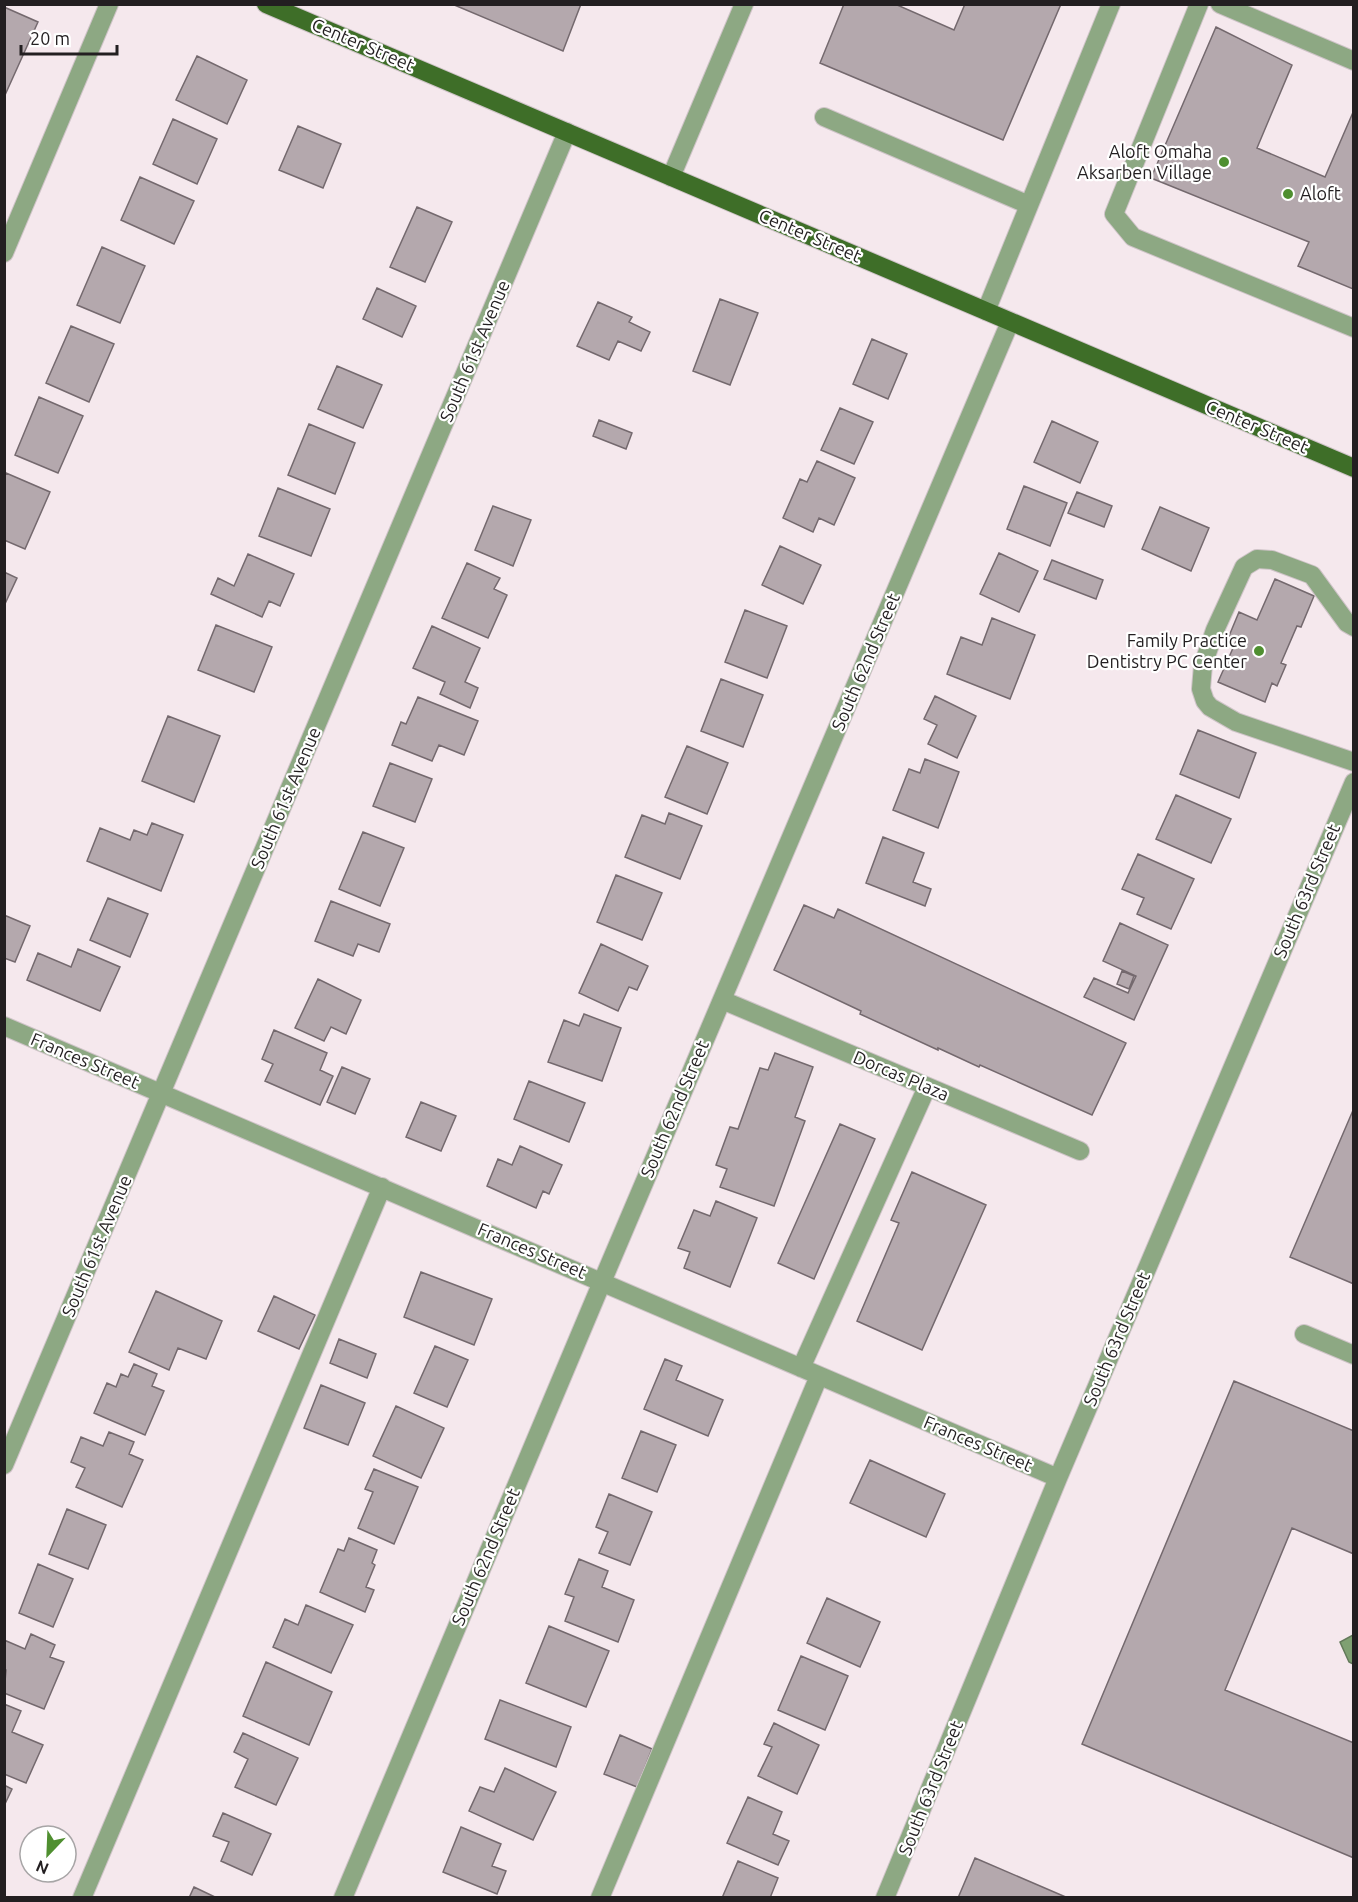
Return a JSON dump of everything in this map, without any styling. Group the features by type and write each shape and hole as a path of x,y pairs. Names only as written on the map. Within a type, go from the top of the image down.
{"main road":[{"name":"Center Street","path":"266,4 1353,468"}],"street":[{"path":"4,253 109,4"},
{"path":"671,177 744,4"},
{"path":"986,311 1111,4"},
{"path":"1199,4 1114,214 1133,237 1353,328"},
{"path":"1220,4 1353,61"},
{"path":"824,117 1029,205"},
{"name":"South 61st Avenue","path":"4,1465 567,132"},
{"name":"South 62nd Street","path":"343,1898 1010,322"},
{"path":"1353,627 1347,623 1312,575 1272,560 1257,559 1244,567 1227,603 1203,665 1200,689 1204,701 1210,707 1236,722 1353,762"},
{"name":"South 63rd Street","path":"885,1898 1058,1478 1353,782"},
{"name":"Dorcas Plaza","path":"722,1000 1080,1151"},
{"name":"Frances Street","path":"4,1026 1058,1478"},
{"path":"801,1368 927,1087"},
{"path":"82,1898 382,1187"},
{"path":"1304,1334 1353,1355"},
{"path":"600,1898 819,1376"}],"shaded area":[{"path":"1353,1635 1353,1664 1349,1662 1340,1642"}],"building":[{"path":"452,4 581,4 563,51"},
{"path":"844,4 895,4 954,30 965,4 1061,4 1003,140 820,63"},
{"path":"4,7 38,22 5,95 4,95"},
{"name":"Aloft Omaha Aksarben Village","path":"1216,27 1292,65 1257,148 1325,177 1354,110 1353,289 1298,266 1309,242 1151,178"},
{"path":"197,56 247,80 227,124 176,100"},
{"path":"173,119 217,139 197,184 153,164"},
{"path":"298,126 341,144 323,188 279,170"},
{"path":"140,177 194,201 174,244 121,220"},
{"path":"417,207 452,222 425,282 390,267"},
{"path":"102,247 145,266 120,323 77,305"},
{"path":"377,288 416,306 402,337 363,319"},
{"path":"720,299 758,313 730,385 693,371"},
{"path":"598,302 632,317 629,322 650,332 641,351 618,341 609,360 577,346"},
{"path":"71,326 114,344 89,402 46,383"},
{"path":"872,339 907,354 888,399 853,384"},
{"path":"337,366 382,385 363,428 318,409"},
{"path":"39,397 83,416 58,473 15,455"},
{"path":"840,408 873,422 854,464 821,450"},
{"path":"599,420 632,433 626,449 593,436"},
{"path":"1052,421 1098,442 1080,483 1034,462"},
{"path":"309,424 355,443 335,494 288,475"},
{"path":"817,461 855,478 834,525 819,518 813,532 783,518 800,479 807,482"},
{"path":"6,473 50,492 25,549 4,540 4,478"},
{"path":"1024,486 1067,503 1050,546 1007,529"},
{"path":"278,488 330,509 311,556 259,536"},
{"path":"1077,492 1112,506 1104,527 1068,513"},
{"path":"493,506 531,520 513,566 475,550"},
{"path":"1160,507 1209,528 1191,571 1142,549"},
{"path":"780,546 821,565 803,604 762,585"},
{"path":"999,553 1038,571 1019,612 980,594"},
{"path":"248,554 294,574 280,606 269,601 262,617 211,594 218,578 234,586"},
{"path":"1052,560 1103,580 1096,599 1044,579"},
{"path":"467,563 500,578 494,589 507,595 488,638 442,618"},
{"path":"4,572 17,578 4,606"},
{"name":"Family Practice Dentistry PC Center","path":"1275,579 1314,596 1301,627 1297,626 1281,663 1286,665 1277,686 1272,683 1265,702 1218,682 1237,639 1229,636 1239,612 1257,620"},
{"path":"745,610 787,626 767,678 725,662"},
{"path":"992,618 1035,635 1010,699 947,674 961,637 982,645"},
{"path":"216,625 272,647 254,692 198,670"},
{"path":"432,626 480,648 465,682 478,688 470,708 440,694 445,682 413,668"},
{"path":"721,679 763,695 743,747 701,731"},
{"path":"935,696 976,716 957,758 928,744 937,725 924,719"},
{"path":"418,697 478,721 464,755 439,745 432,761 392,745 401,722 406,724"},
{"path":"168,716 220,736 194,802 142,781"},
{"path":"1198,730 1256,753 1239,798 1180,774"},
{"path":"687,746 728,763 707,814 665,797"},
{"path":"925,759 959,772 938,828 893,810 909,769 920,773"},
{"path":"390,763 432,779 415,822 373,806"},
{"path":"1176,795 1231,819 1211,863 1156,839"},
{"path":"669,813 702,826 680,879 625,857 642,815 665,824"},
{"path":"152,823 183,835 161,891 87,861 100,828 130,840 134,830 147,835"},
{"path":"363,832 404,848 380,906 339,889"},
{"path":"883,837 924,853 913,882 931,889 925,906 866,883"},
{"path":"1138,854 1194,879 1171,929 1137,914 1144,898 1122,889"},
{"path":"616,875 662,893 642,940 597,922"},
{"path":"108,898 148,914 130,957 90,940"},
{"path":"331,901 390,924 379,952 358,944 353,956 315,941"},
{"path":"804,905 834,918 838,909 1126,1043 1092,1115 980,1065 979,1067 938,1048 938,1050 860,1014 861,1011 774,970"},
{"path":"4,915 30,926 15,962 4,958"},
{"path":"1120,923 1168,945 1134,1020 1084,997 1094,978 1128,993 1136,976 1103,961"},
{"path":"601,944 648,966 637,990 629,987 618,1011 579,993"},
{"path":"78,949 120,967 100,1011 27,980 38,953 71,967"},
{"path":"1122,971 1134,976 1129,989 1117,984"},
{"path":"318,979 361,1000 346,1034 331,1027 324,1041 295,1028"},
{"path":"584,1014 621,1028 602,1081 548,1062 564,1020 579,1026"},
{"path":"274,1030 327,1053 320,1070 333,1076 320,1105 265,1081 273,1064 262,1059"},
{"path":"775,1053 813,1067 795,1117 805,1121 774,1206 720,1187 727,1169 716,1165 730,1127 738,1129 760,1068 768,1070"},
{"path":"342,1067 370,1079 355,1114 327,1102"},
{"path":"529,1081 585,1103 569,1142 514,1119"},
{"path":"421,1102 456,1116 441,1151 406,1137"},
{"path":"1354,1108 1354,1284 1290,1257"},
{"path":"840,1124 875,1139 814,1279 778,1263"},
{"path":"520,1146 562,1165 549,1194 543,1191 536,1208 487,1186 498,1159 512,1165"},
{"path":"912,1172 986,1205 922,1350 857,1321 899,1223 891,1220"},
{"path":"716,1201 757,1218 730,1287 684,1268 690,1252 678,1248 694,1210 710,1216"},
{"path":"421,1272 492,1299 474,1345 404,1317"},
{"path":"156,1291 222,1321 206,1359 178,1348 169,1370 129,1352"},
{"path":"274,1296 315,1315 299,1349 258,1331"},
{"path":"339,1339 376,1354 367,1378 330,1363"},
{"path":"435,1346 468,1360 447,1407 414,1393"},
{"path":"665,1359 682,1366 676,1380 723,1400 708,1436 644,1409"},
{"path":"134,1364 157,1374 152,1386 164,1391 145,1435 94,1413 107,1383 116,1387 121,1374 128,1377"},
{"path":"1234,1381 1354,1431 1354,1554 1292,1528 1225,1690 1354,1743 1354,1858 1082,1744"},
{"path":"321,1385 365,1403 348,1445 304,1428"},
{"path":"396,1406 444,1428 421,1478 373,1456"},
{"path":"641,1431 676,1445 657,1492 622,1478"},
{"path":"109,1432 134,1442 129,1454 143,1460 122,1507 76,1487 85,1468 71,1462 81,1437 103,1446"},
{"path":"870,1460 945,1494 926,1537 850,1503"},
{"path":"374,1469 418,1487 394,1544 358,1528 373,1492 365,1489"},
{"path":"609,1494 652,1512 630,1565 599,1553 608,1532 596,1527"},
{"path":"67,1509 106,1525 88,1569 49,1554"},
{"path":"349,1538 377,1550 372,1563 375,1565 366,1587 374,1590 365,1612 320,1592 338,1549 344,1551"},
{"path":"579,1559 608,1571 602,1587 634,1600 618,1642 565,1621 574,1597 565,1594"},
{"path":"38,1564 73,1579 53,1627 19,1613"},
{"path":"827,1598 880,1622 860,1667 807,1643"},
{"path":"306,1605 353,1625 331,1673 273,1647 285,1619 298,1625"},
{"path":"549,1626 609,1651 586,1707 526,1683"},
{"path":"31,1634 55,1645 50,1657 64,1662 44,1709 4,1693 6,1670 4,1669 4,1640 25,1649"},
{"path":"801,1656 848,1676 825,1730 778,1710"},
{"path":"266,1662 332,1692 309,1745 243,1716"},
{"path":"500,1700 571,1727 556,1767 485,1739"},
{"path":"4,1704 21,1711 12,1732 43,1745 26,1783 4,1774"},
{"path":"774,1723 819,1745 797,1794 758,1776 772,1747 764,1744"},
{"path":"243,1733 298,1758 276,1805 235,1787 248,1759 234,1752"},
{"path":"620,1735 652,1749 637,1787 604,1774"},
{"path":"505,1768 556,1792 533,1840 469,1811 480,1787 494,1792"},
{"path":"4,1785 12,1789 4,1806"},
{"path":"748,1797 782,1812 773,1834 789,1841 778,1865 727,1843"},
{"path":"223,1813 271,1834 252,1875 221,1861 229,1842 213,1836"},
{"path":"461,1827 501,1844 492,1866 506,1871 497,1894 443,1872"},
{"path":"975,1858 1068,1898 958,1898"},
{"path":"738,1861 778,1878 770,1898 722,1898"},
{"path":"194,1887 217,1898 189,1898"}],"place":[{"name":"Aloft Omaha Aksarben Village","path":"1224,162"},
{"name":"Aloft","path":"1288,194"},
{"name":"Family Practice Dentistry PC Center","path":"1259,651"}]}
